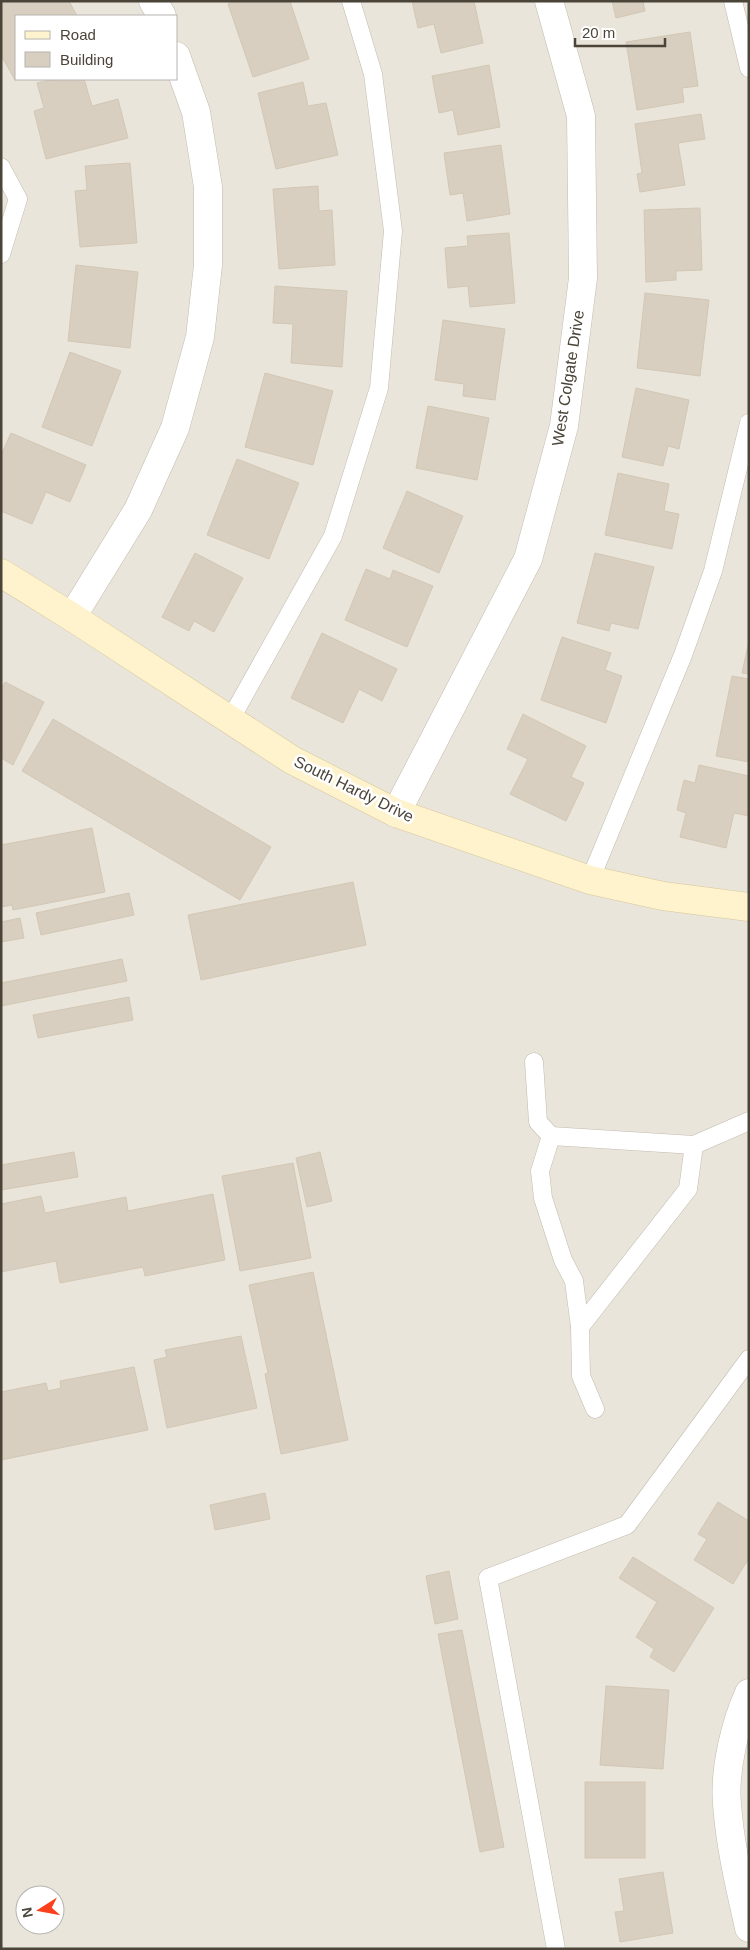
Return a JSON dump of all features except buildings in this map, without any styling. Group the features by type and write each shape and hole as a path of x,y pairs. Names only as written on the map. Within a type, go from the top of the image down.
{"street":[{"path":"153,1 161,15"},
{"name":"West Colgate Drive","path":"396,813 528,559 564,426 583,278 581,116 549,1"},
{"path":"72,617 142,501 175,428 200,337 208,264 208,187 196,112 178,62"},
{"name":"South Hardy Drive","path":"1,573 292,760 396,813 590,880 663,896 749,907"},
{"path":"749,1693 742,1709 730,1752 726,1803 732,1850 749,1928"}],"lane":[{"path":"230,720 333,536 380,388 393,231 373,74 351,1"},
{"path":"733,1 749,68"},
{"path":"1,166 18,199 1,254"},
{"path":"590,880 683,655 713,572 749,423"},
{"path":"534,1062 538,1122 551,1136 694,1146 749,1121"},
{"path":"551,1136 540,1171 544,1198 563,1260 574,1281 580,1327 581,1376 595,1409"},
{"path":"580,1327 688,1189 694,1146"},
{"path":"556,1949 488,1578 627,1525 749,1359"}],"shaded area":[{"path":"1,1 749,1 749,1949 1,1949"}]}
